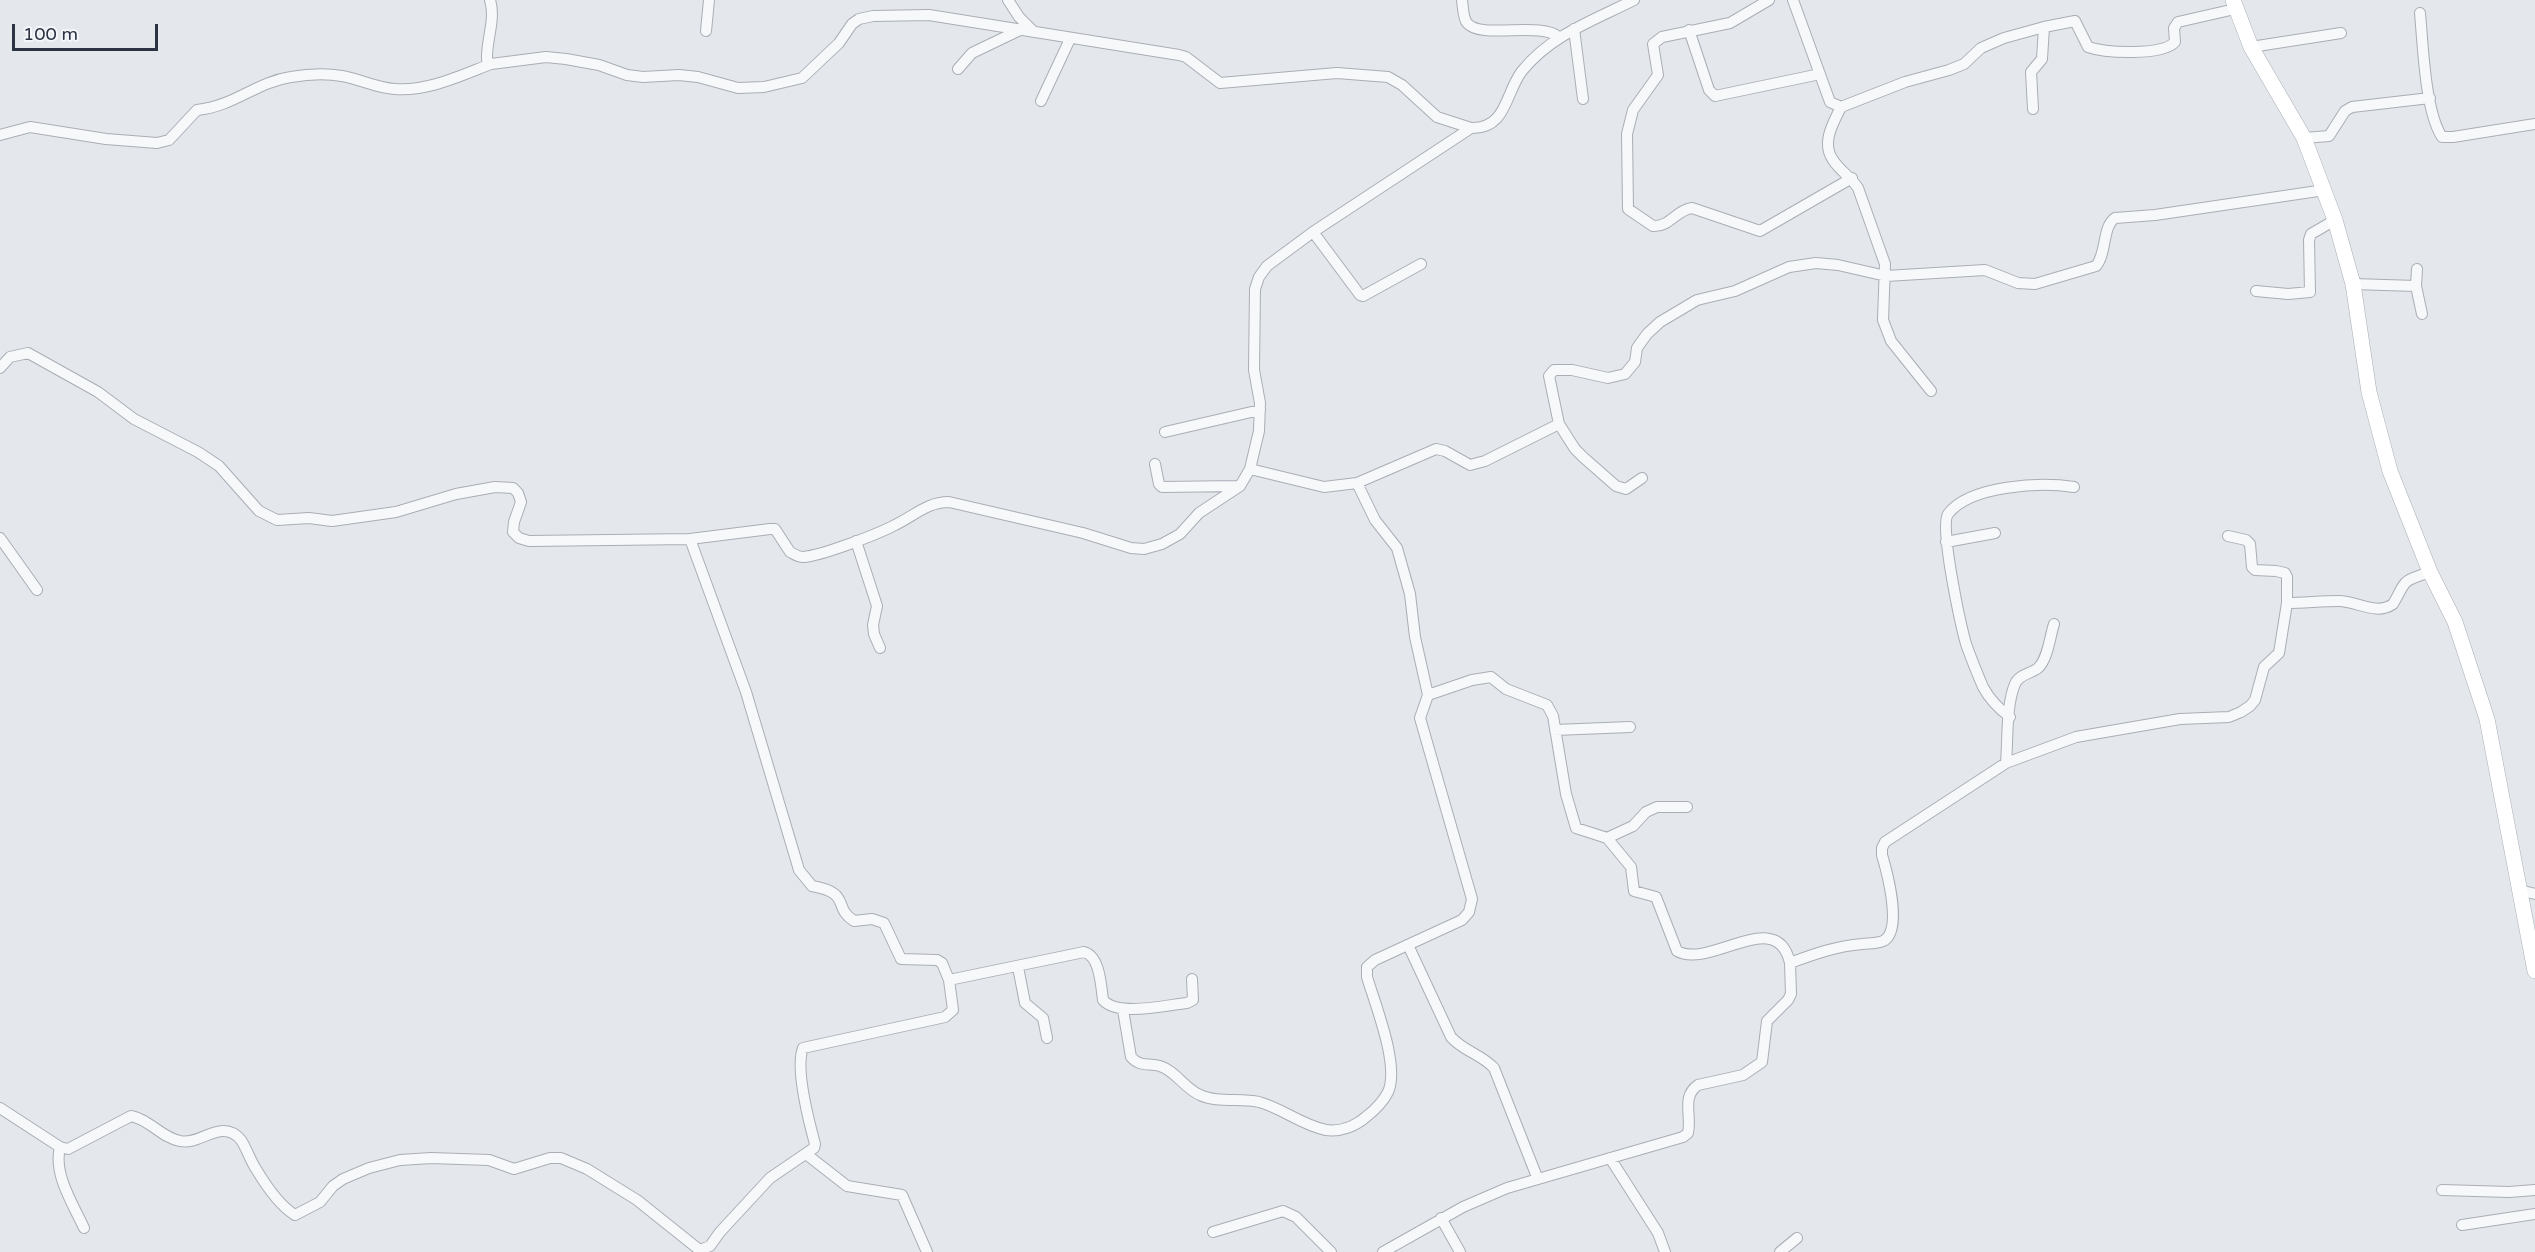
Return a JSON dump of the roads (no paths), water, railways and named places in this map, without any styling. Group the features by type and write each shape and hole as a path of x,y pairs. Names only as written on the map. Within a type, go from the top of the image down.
{"street":[{"path":"490,0 493,14 486,47 487,60 491,64"},
{"path":"706,31 709,0"},
{"path":"1008,0 1027,30"},
{"path":"1462,0 1465,20 1473,27 1494,31 1545,31 1559,37"},
{"path":"0,135 30,127 106,139 157,142 169,140 197,110 232,102 269,82 288,77 313,74 340,75 381,88 415,89 491,64 556,58 584,61 627,75 643,77 679,75 698,77 738,88 764,87 802,78 839,43 852,24 859,19 873,16 929,15 1179,55 1186,57 1220,83 1337,73 1389,77 1402,85 1437,117 1472,129 1480,129 1497,120 1503,113 1514,82 1545,47 1574,29 1634,0"},
{"path":"1769,0 1730,23 1662,37 1653,44 1658,75 1633,110 1627,134 1628,209 1653,226 1665,225 1681,211 1692,208 1760,231 1852,178"},
{"path":"1793,0 1830,102 1841,107"},
{"path":"1931,391 1891,341 1883,320 1885,264 1858,188 1852,178 1833,161 1828,151 1830,128 1841,107 1905,82 1964,64 1983,47 2004,38 2075,21 2088,47 2139,52 2165,49 2174,44 2174,28 2178,22 2234,4 2251,47 2304,138 2335,220 2353,284 2369,392 2402,508 2455,622 2487,719 2535,970"},
{"path":"2420,13 2430,98 2435,124 2442,137 2535,124"},
{"path":"2033,109 2031,72 2042,59 2044,27"},
{"path":"1574,29 1583,99"},
{"path":"958,69 972,53 1027,30"},
{"path":"1689,30 1709,90 1715,96 1820,74"},
{"path":"2251,47 2341,33"},
{"path":"1041,101 1070,39"},
{"path":"2304,138 2329,136 2345,111 2352,107 2430,98"},
{"path":"0,368 10,357 28,353 98,392 134,419 198,452 219,466 259,511 277,520 309,518 332,521 396,512 456,494 495,487 513,488 518,493 521,502 513,532 519,538 529,541 690,539 775,530 790,552 803,557 894,526 928,505 949,502 1144,549 1162,544 1180,534 1199,513 1240,486 1250,469 1259,431 1260,410 1254,370 1255,289 1259,277 1267,266 1313,232 1472,129"},
{"path":"1642,478 1626,489 1616,486 1575,449 1559,424 1549,376 1556,369 1608,378 1625,374 1635,362 1637,348 1647,334 1660,322 1697,300 1735,291 1789,267 1816,263 1838,265 1886,276 1985,270 2018,283 2035,284 2096,266 2104,248 2109,225 2115,218 2155,215 2325,190"},
{"path":"2256,291 2288,294 2310,292 2309,240 2314,230 2335,220"},
{"path":"1313,232 1363,296 1421,264"},
{"path":"2417,269 2416,286 2422,314"},
{"path":"2353,284 2416,286"},
{"path":"1165,432 1260,410"},
{"path":"1250,469 1318,486 1357,483 1436,449 1445,451 1470,465 1485,461 1559,424"},
{"path":"1155,464 1159,484 1162,487 1240,486"},
{"path":"1123,1010 1128,1052 1135,1062 1160,1066 1203,1097 1259,1102 1308,1125 1328,1130 1341,1130 1358,1124 1380,1105 1389,1090 1389,1052 1367,977 1367,967 1375,960 1462,920 1469,912 1472,899 1420,718 1428,695 1415,637 1410,594 1397,548 1375,520 1357,483"},
{"path":"2010,717 1996,705 1984,688 1968,648 1946,542 1945,521 1948,514 1985,492 2055,484 2074,487"},
{"path":"1946,542 1995,533"},
{"path":"1790,963 1840,947 1878,943 1885,940 1892,926 1893,904 1882,855 1885,842 2006,763 2085,734 2180,719 2229,717 2250,706 2255,700 2264,667 2279,653 2287,603 2287,577 2285,573 2276,571 2255,570 2252,567 2250,544 2246,540 2228,536"},
{"path":"0,538 37,590"},
{"path":"0,1108 60,1147 68,1149 130,1116 146,1122 179,1142 188,1142 211,1132 228,1132 241,1141 256,1169 295,1215 320,1202 333,1186 343,1179 369,1168 400,1160 431,1158 489,1160 514,1169 550,1158 561,1158 587,1169 637,1200 673,1231 701,1251 710,1246 770,1178 812,1150 815,1144 804,1099 801,1060 803,1048 950,1015 953,1010 949,980 945,967 939,961 901,959 884,923 872,920 854,921 846,914 836,893 830,889 812,886 799,870 746,692 690,539"},
{"path":"856,540 877,606 873,625 880,648"},
{"path":"2287,603 2342,601 2373,609 2383,608 2393,604 2400,588 2407,581 2430,572"},
{"path":"2006,763 2010,705 2015,684 2038,668 2043,661 2054,624"},
{"path":"1383,1252 1441,1218 1498,1191 1688,1134 1688,1097 1692,1089 1698,1084 1743,1075 1760,1065 1763,1060 1767,1021 1791,994 1788,952 1776,940 1751,939 1696,955 1677,951 1656,897 1634,891 1630,867 1607,838 1575,828 1566,794 1553,716 1547,705 1506,689 1491,677 1472,680 1428,695"},
{"path":"1556,730 1630,727"},
{"path":"1607,838 1633,826 1646,812 1657,807 1687,807"},
{"path":"2519,890 2535,894"},
{"path":"1408,945 1451,1037 1460,1047 1486,1060 1494,1068 1537,1178"},
{"path":"949,980 1088,952 1095,960 1103,1000 1107,1005 1123,1010 1187,1003 1193,1000 1192,979"},
{"path":"1018,967 1025,1003 1043,1018 1047,1038"},
{"path":"60,1147 57,1159 60,1174 84,1228"},
{"path":"806,1154 853,1189 900,1193 927,1252"},
{"path":"1610,1158 1658,1233 1665,1252"},
{"path":"2442,1190 2510,1192 2535,1190"},
{"path":"1213,1232 1283,1211 1296,1217 1331,1252"},
{"path":"2462,1225 2535,1214"},
{"path":"1441,1218 1460,1252"},
{"path":"1780,1252 1797,1238"}]}
